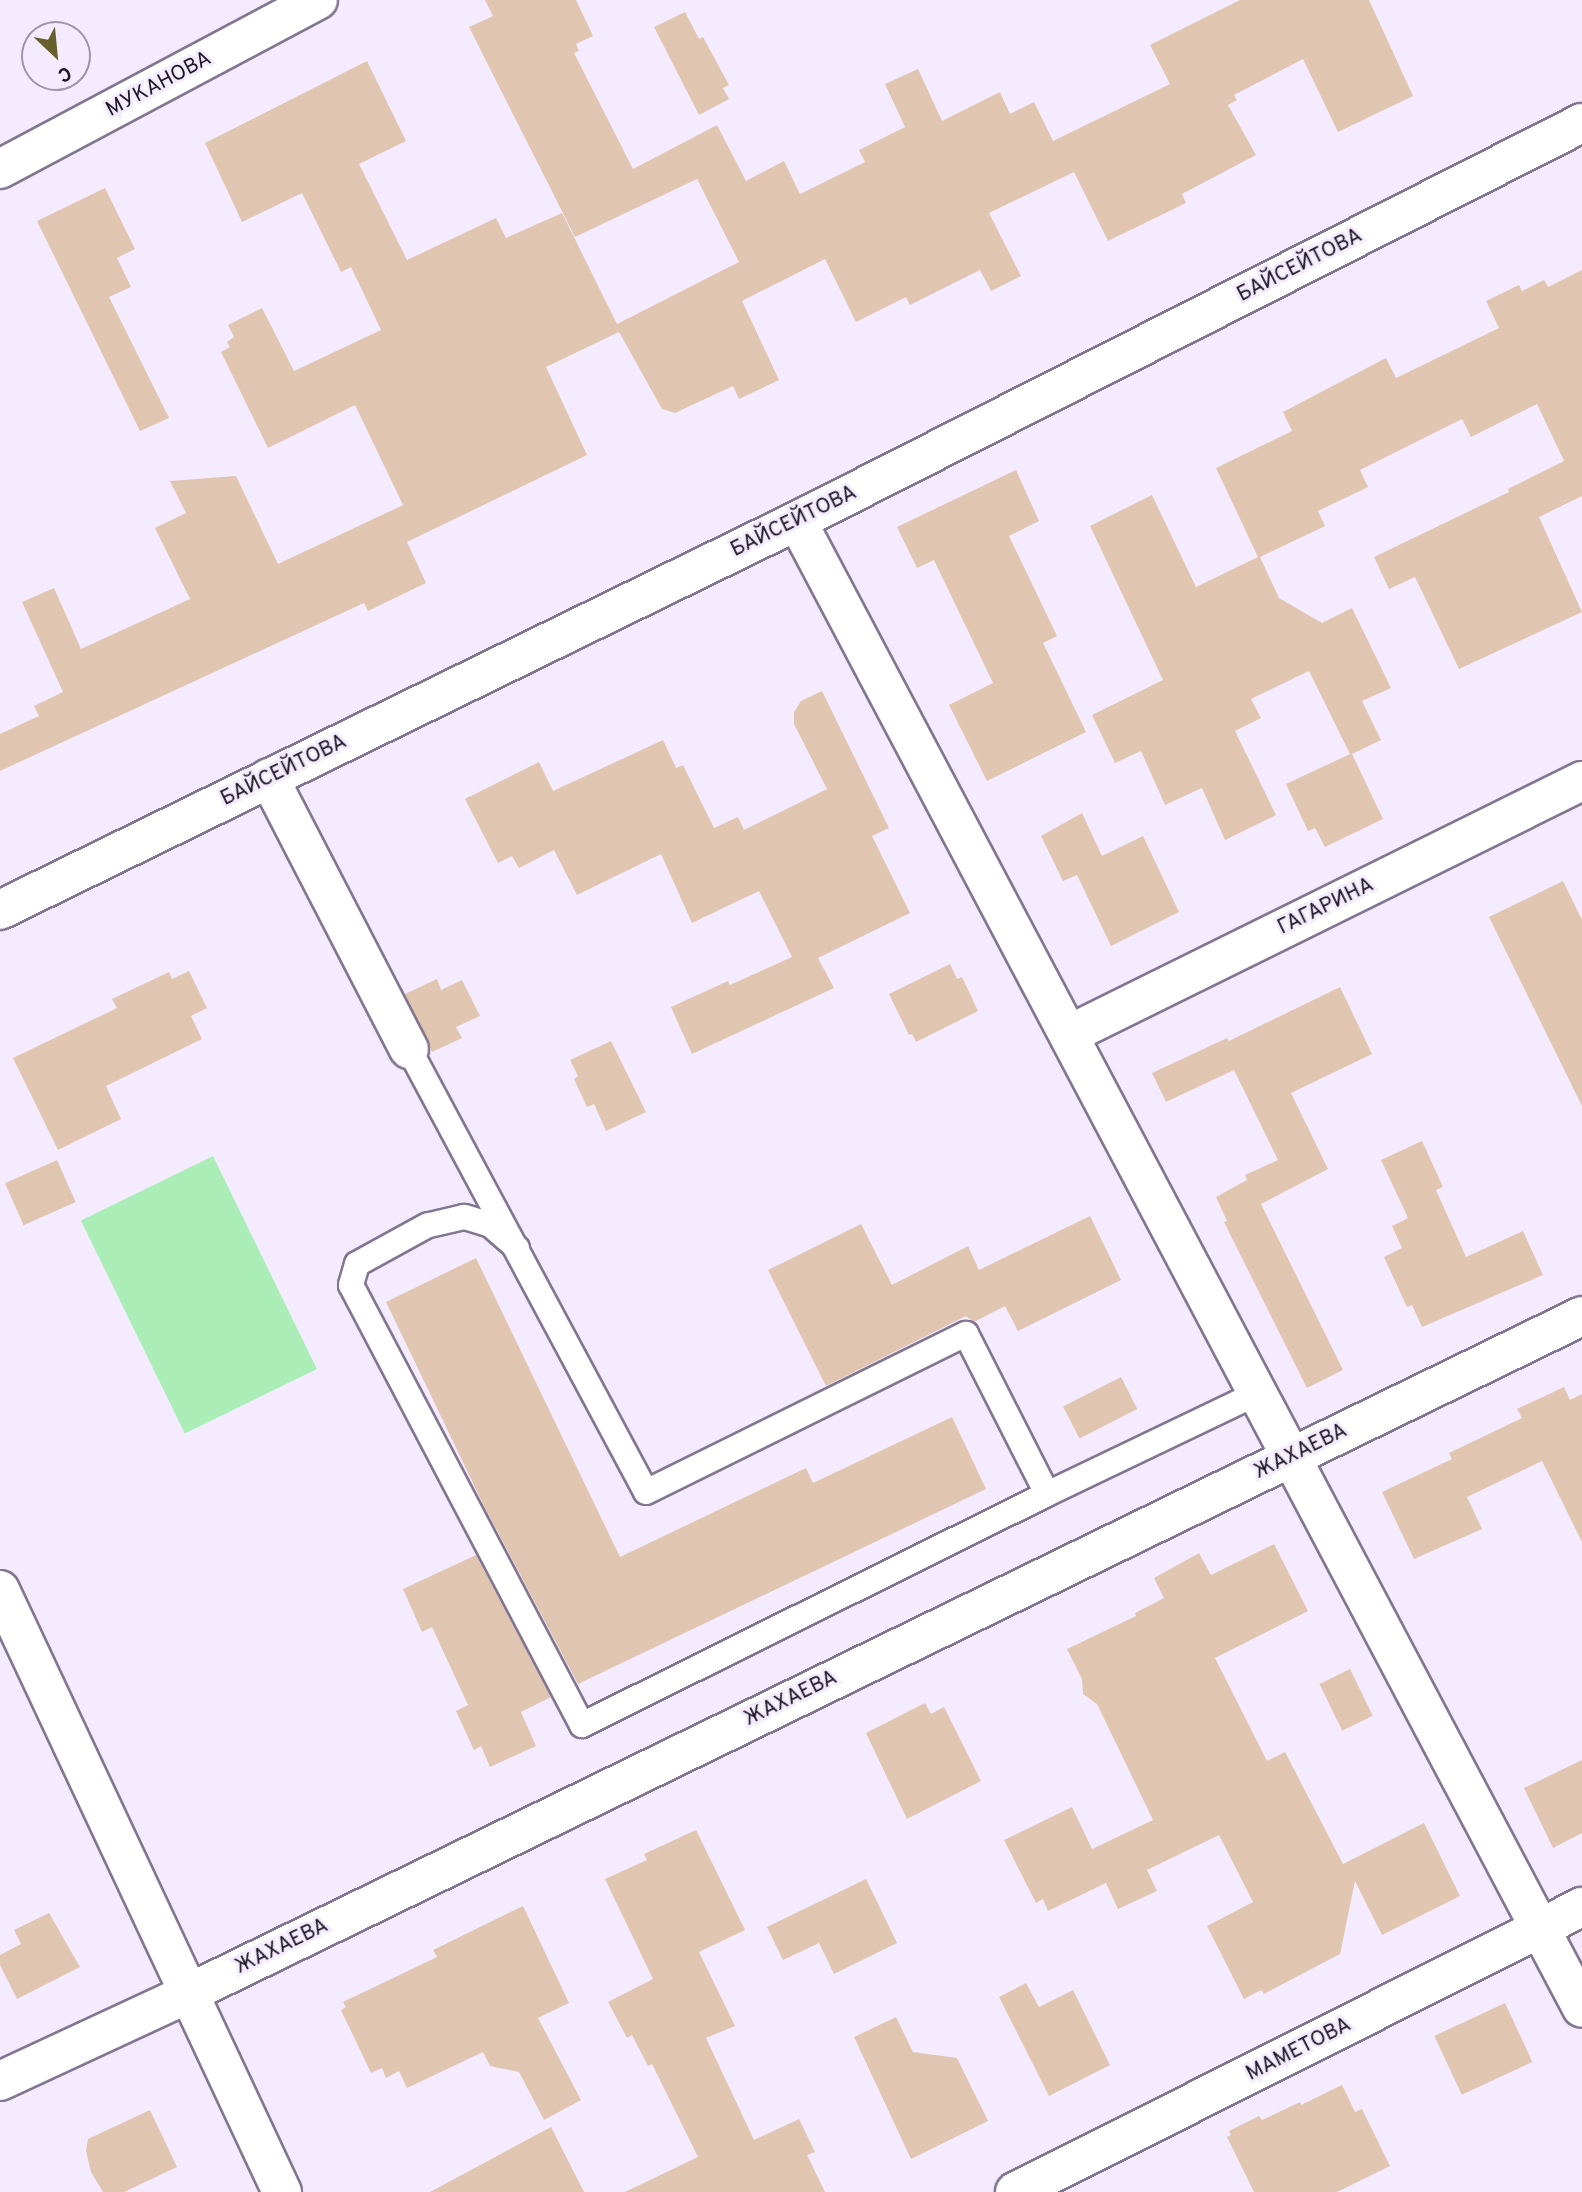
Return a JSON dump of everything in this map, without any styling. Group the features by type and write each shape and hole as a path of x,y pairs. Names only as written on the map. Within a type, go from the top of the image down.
{"street":[{"name":"МУКАНОВА","path":"0,169 317,0"},
{"name":"БАЙСЕЙТОВА","path":"0,910 797,521 1582,123"},
{"path":"797,521 1070,1034 1256,1394 1293,1456 1582,2008"},
{"path":"269,778 409,1049"},
{"name":"ГАГАРИНА","path":"1070,1034 1582,781"},
{"name":"ЖАХАЕВА","path":"0,2081 187,1994 1582,1316"},
{"path":"1,1593 282,2192"},
{"name":"МАМЕТОВА","path":"1015,2192 1582,1907"}],"lane":[{"path":"409,1049 646,1492 966,1334 1047,1494"},
{"path":"517,1248 491,1225 464,1217 428,1224 357,1264 351,1285 582,1725 1047,1494 1256,1394"}],"green space":[{"path":"213,1156 317,1369 185,1433 81,1220"}],"building":[{"path":"485,0 576,0 593,36 576,44 579,51 574,53 633,169 717,125 746,181 784,161 800,194 865,162 859,150 905,127 885,84 918,69 942,121 1000,92 1010,114 1034,102 1053,141 1170,84 1150,45 1240,0 1369,0 1413,96 1338,132 1303,59 1234,95 1237,100 1228,105 1256,155 1182,194 1186,203 1108,241 1074,172 989,213 1021,276 991,291 980,270 910,305 906,297 856,322 825,259 742,301 779,380 739,399 733,386 675,413 662,409 619,332 546,367 587,455 407,542 426,583 368,611 364,603 0,771 0,734 39,716 34,706 63,692 22,602 54,588 81,649 190,599 155,528 186,513 170,481 236,476 278,564 403,505 355,405 268,448 221,352 230,347 227,342 234,337 228,325 262,308 294,371 381,330 351,267 341,272 302,193 242,222 205,143 367,61 406,141 359,164 407,260 496,218 506,238 562,213 617,324 739,262 697,179 575,237 469,27 493,16"},
{"path":"685,12 699,39 703,37 729,85 723,88 729,99 699,115 654,27"},
{"path":"105,188 135,249 117,258 131,287 109,297 169,418 140,431 37,221"},
{"path":"1582,270 1582,496 1539,517 1582,612 1459,669 1415,577 1389,589 1374,557 1509,492 1508,489 1564,461 1537,404 1471,437 1462,419 1360,470 1368,487 1318,511 1325,526 1260,557 1279,598 1322,623 1352,608 1391,688 1362,701 1381,740 1352,754 1383,819 1325,847 1315,828 1308,831 1286,784 1350,754 1309,671 1251,699 1261,718 1235,731 1276,815 1225,840 1202,788 1165,805 1141,751 1115,763 1092,715 1163,680 1090,526 1152,495 1196,587 1258,557 1216,468 1292,431 1283,412 1386,358 1396,378 1499,328 1486,301 1519,285 1522,291 1544,280 1548,287"},
{"path":"1016,470 1039,521 1009,536 1057,636 1043,643 1086,732 987,781 949,705 993,683 934,560 917,568 897,527"},
{"path":"822,691 889,828 872,836 910,913 818,958 834,988 692,1054 671,1007 728,981 730,985 792,957 759,891 692,923 661,854 577,895 554,850 519,868 512,856 498,863 465,799 539,762 553,791 663,740 676,768 683,765 714,828 738,817 744,830 827,789 794,724 794,712 801,701"},
{"path":"1082,813 1102,856 1143,836 1179,912 1111,946 1077,875 1063,881 1041,836"},
{"path":"1563,881 1582,920 1582,1106 1489,917"},
{"path":"950,964 957,979 962,977 978,1011 916,1042 912,1034 909,1035 889,994"},
{"path":"189,971 207,1008 191,1016 202,1039 106,1086 121,1119 58,1150 13,1058 117,1008 112,999 169,972 172,979"},
{"path":"437,979 441,990 462,980 480,1016 456,1027 462,1038 432,1052 405,994"},
{"path":"1340,987 1372,1054 1291,1093 1328,1169 1261,1204 1343,1370 1307,1388 1224,1222 1227,1221 1216,1197 1247,1180 1245,1175 1278,1160 1234,1070 1166,1102 1152,1073 1227,1038 1229,1041"},
{"path":"611,1041 646,1112 606,1131 594,1104 587,1107 574,1079 578,1076 570,1060"},
{"path":"1422,1141 1443,1187 1436,1190 1466,1257 1523,1231 1543,1275 1422,1327 1412,1305 1407,1307 1384,1257 1402,1248 1392,1226 1408,1218 1381,1160"},
{"path":"57,1160 76,1202 24,1225 5,1183"},
{"path":"1090,1216 1121,1280 1018,1331 1005,1306 974,1322 966,1316 826,1386 768,1270 861,1224 892,1285 968,1246 979,1270"},
{"path":"476,1258 620,1557 806,1468 813,1483 952,1417 986,1489 578,1684 484,1506 386,1302"},
{"path":"1121,1377 1137,1409 1079,1439 1063,1407"},
{"path":"1564,1387 1570,1400 1582,1394 1582,1542 1542,1461 1467,1497 1482,1529 1414,1559 1382,1492 1452,1459 1449,1453 1522,1418 1517,1409"},
{"path":"1274,1544 1308,1611 1215,1658 1267,1761 1285,1752 1343,1864 1424,1823 1460,1896 1382,1935 1355,1881 1340,1954 1264,1994 1261,1990 1244,1999 1207,1926 1253,1902 1219,1835 1147,1870 1157,1891 1118,1909 1106,1883 1048,1911 1043,1899 1036,1903 1004,1840 1072,1807 1092,1849 1153,1820 1097,1704 1083,1694 1082,1679 1067,1649 1136,1616 1135,1613 1164,1598 1154,1578 1199,1553 1211,1575"},
{"path":"476,1555 551,1697 521,1712 536,1746 490,1767 481,1746 474,1750 456,1711 468,1705 432,1627 422,1632 403,1589"},
{"path":"1350,1669 1373,1716 1342,1731 1319,1684"},
{"path":"925,1703 931,1714 944,1707 981,1781 907,1819 866,1733"},
{"path":"1582,1760 1582,1833 1553,1848 1524,1788"},
{"path":"696,1830 745,1930 699,1952 735,2026 706,2038 754,2140 799,2119 815,2152 807,2155 825,2192 625,2192 698,2157 652,2064 648,2066 632,2035 627,2038 608,2002 653,1979 605,1879 647,1860 644,1854"},
{"path":"866,1879 897,1943 834,1974 819,1943 783,1960 767,1927"},
{"path":"523,1906 569,2003 538,2018 581,2100 544,2120 519,2072 490,2066 483,2052 407,2088 399,2071 386,2078 382,2068 371,2073 341,2010 346,2007 343,2002 437,1957 433,1950"},
{"path":"49,1913 80,1967 17,1999 0,1965 0,1955 21,1944 14,1930"},
{"path":"1026,1983 1039,2007 1073,1990 1110,2065 1049,2096 999,1997"},
{"path":"1505,2003 1532,2062 1462,2095 1434,2036"},
{"path":"896,2017 913,2052 957,2058 988,2121 911,2159 854,2037"},
{"path":"1342,2085 1355,2112 1362,2109 1390,2166 1337,2192 1254,2192 1227,2137 1231,2135 1229,2131 1259,2116 1262,2120 1300,2102 1301,2105"},
{"path":"150,2110 177,2167 124,2192 103,2192 91,2172 86,2151 88,2139"},
{"path":"551,2127 584,2192 430,2192"}]}
